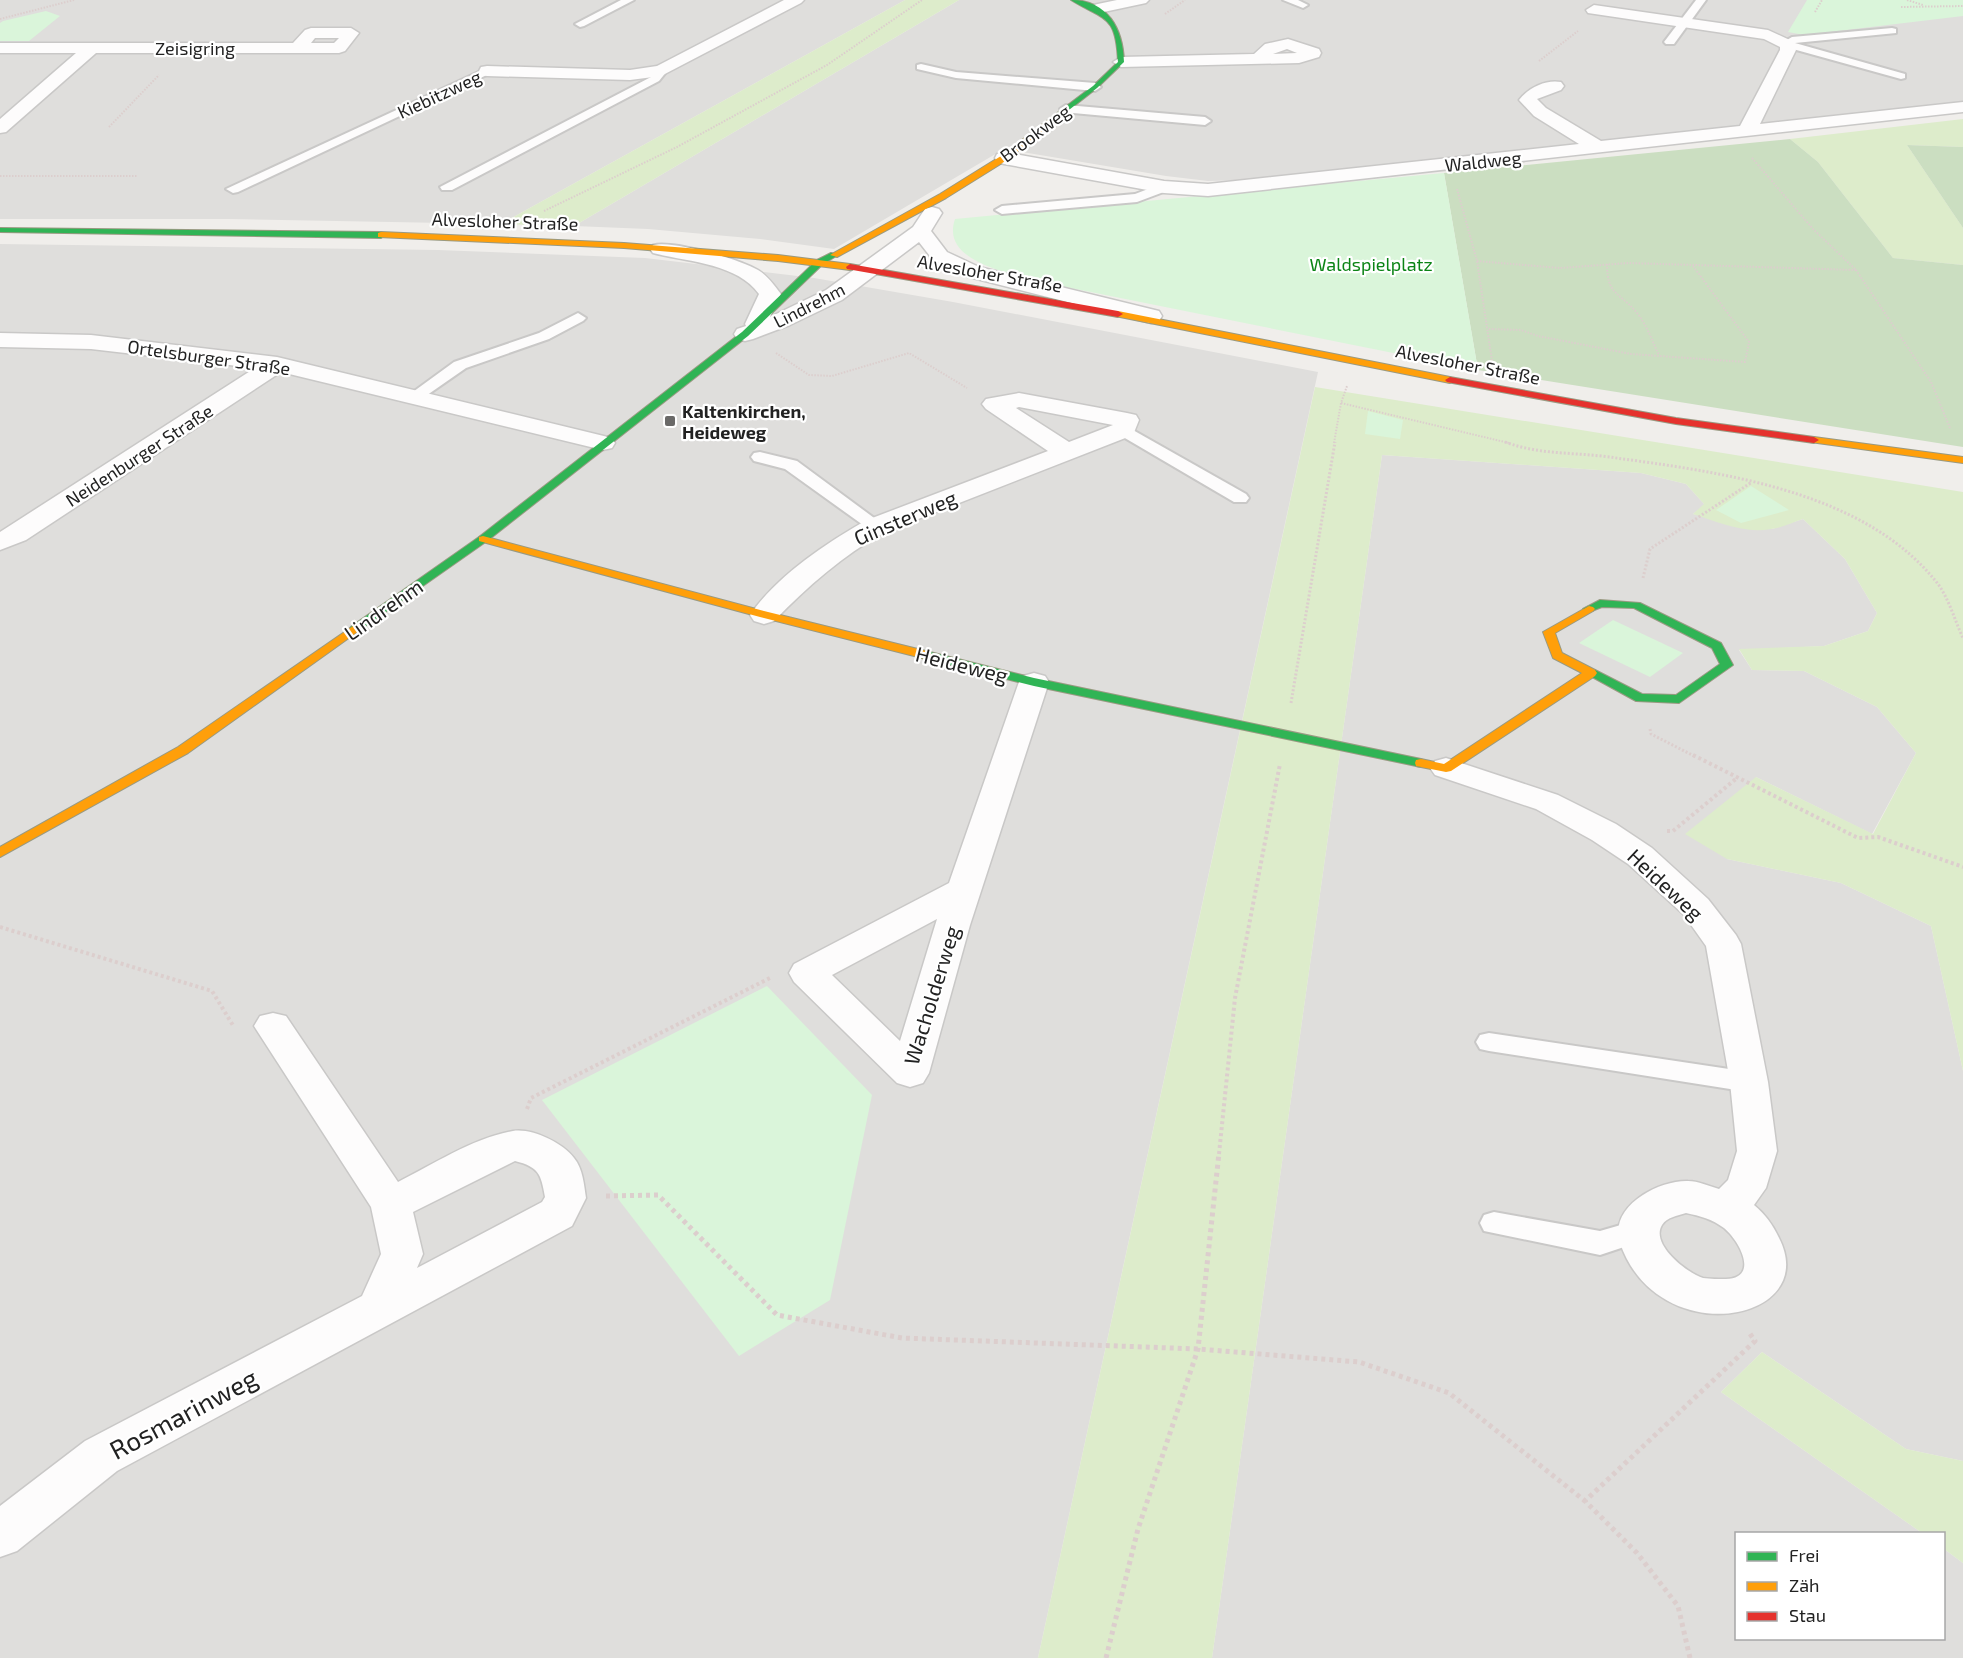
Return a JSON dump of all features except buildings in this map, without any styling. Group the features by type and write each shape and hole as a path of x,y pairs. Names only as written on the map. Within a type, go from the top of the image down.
{"street":[{"name":"Kiebitzweg","path":"487,71 630,75 661,70 796,0"},
{"path":"1074,0 1099,8 1141,0"},
{"path":"1099,8 1113,23 1122,42 1121,62 1259,58"},
{"path":"1594,10 1751,32 1784,42 1788,50 1747,131"},
{"name":"Zeisigring","path":"0,48 298,48"},
{"path":"0,128 92,48"},
{"name":"Brookweg","path":"820,262 943,196 1004,158 1095,87 1121,62"},
{"path":"1555,86 1533,93 1528,100 1540,112 1598,147"},
{"name":"Waldweg","path":"1004,158 1164,187 1208,190 1963,107"},
{"name":"Brookweg","path":"870,270 921,231 943,196"},
{"name":"Alvesloher Straße","path":"0,230 144,230 511,237 820,262 1184,325 1496,389 1699,424 1963,460"},
{"path":"921,231 940,256 972,272 1184,325"},
{"path":"643,246 695,256 736,268 756,278 770,294 751,329"},
{"name":"Lindrehm","path":"0,853 183,750 483,539 751,329 820,262"},
{"name":"Lindrehm","path":"751,329 782,320 834,295 870,270"},
{"name":"Ortelsburger Straße","path":"0,340 91,342 277,364 603,443"},
{"name":"Neidenburger Straße","path":"0,542 17,534 277,364"},
{"path":"994,404 1019,400 1127,420 1124,430"},
{"path":"994,404 1067,452"},
{"name":"Ginsterweg","path":"764,615 806,571 841,544 876,526 1124,430"},
{"name":"Heideweg","path":"483,539 764,615 1034,682 1446,768 1547,802 1604,832 1640,856 1696,907 1723,944 1749,1082 1757,1151 1746,1188 1725,1208"},
{"path":"1600,603 1636,605 1717,646 1727,665 1679,699 1640,698 1591,673 1557,655 1549,632 1600,603"},
{"path":"1446,768 1591,673"},
{"name":"Wacholderweg","path":"965,889 807,973 910,1073 924,1018 1034,682"},
{"path":"273,1026 391,1204 402,1254 378,1310"},
{"path":"391,1204 493,1153 515,1146 542,1152 560,1169 566,1198"},
{"path":"1686,1197 1705,1200 1725,1208 1743,1220 1758,1235 1766,1252 1766,1269 1759,1283 1745,1293 1726,1298 1704,1296 1681,1289 1663,1277 1649,1263 1640,1247 1638,1231 1642,1217 1652,1206 1667,1199 1686,1197"},
{"name":"Rosmarinweg","path":"0,1535 102,1456 557,1214 566,1198"}],"lane":[{"path":"580,24 629,0"},
{"path":"1288,0 1303,5"},
{"path":"1670,42 1701,0"},
{"path":"1784,42 1892,31"},
{"path":"1784,42 1901,76"},
{"path":"921,67 956,75 1095,87"},
{"name":"Kiebitzweg","path":"447,187 655,79 661,70"},
{"name":"Kiebitzweg","path":"233,189 487,71"},
{"path":"1066,109 1204,121"},
{"path":"1002,210 1137,198 1164,187"},
{"path":"414,397 460,365 544,336 578,318"},
{"path":"1124,430 1240,498"},
{"path":"760,457 790,465 799,470 876,526"},
{"path":"1489,1042 1749,1082"},
{"path":"1494,1223 1600,1243 1638,1231"}],"path":[{"path":"0,19 74,0"},
{"path":"511,237 526,221 564,200 677,147 827,65 922,0"},
{"path":"1907,0 1928,6"},
{"path":"1555,86 1535,66 1544,55 1582,27 1594,10"},
{"path":"109,127 184,48"},
{"path":"1747,153 1812,229 1856,270 1931,382 1948,422"},
{"path":"1444,165 1454,180 1477,261 1489,329 1496,389"},
{"path":"0,176 137,176"},
{"path":"1477,261 1560,268 1629,263 1856,270"},
{"path":"1607,264 1606,282 1617,297 1636,312 1659,356"},
{"path":"1489,329 1521,330 1538,336 1631,354 1745,362 1749,342 1693,266"},
{"path":"751,329 809,375 832,376 909,352 994,404"},
{"path":"1106,1658 1138,1529 1198,1349 1234,998 1285,734 1341,403 1357,360"},
{"path":"1341,403 1501,440 1527,450 1602,456 1753,482 1813,499 1873,528 1911,555 1939,586 1963,638"},
{"path":"1636,605 1650,549 1753,482"},
{"path":"1640,698 1651,734 1858,838 1878,837 1963,867"},
{"path":"1604,832 1673,831 1737,778"},
{"path":"0,927 212,991 242,1039 273,1026"},
{"path":"515,1146 531,1098 768,978 807,973"},
{"path":"566,1198 658,1195 777,1315 902,1338 1198,1349 1359,1362 1449,1393 1585,1501 1637,1553 1678,1606 1690,1658"},
{"path":"1585,1501 1755,1341 1726,1298"}],"shaded area":[{"path":"0,0 905,0 501,224 229,219 0,219"},
{"path":"959,0 1963,0 1963,102 1250,180 1208,181 1166,176 1004,149 834,249 760,239 648,229 574,226"},
{"path":"0,244 438,250 645,258 814,278 953,302 1318,372 1038,1658 0,1658"},
{"path":"1382,455 1641,473 1686,484 1705,505 1693,514 1772,529 1803,519 1845,559 1877,613 1868,631 1824,646 1739,650 1752,670 1804,671 1877,707 1916,753 1872,834 1756,777 1727,859 1841,883 1931,926 1963,1071 1963,1461 1906,1449 1762,1352 1721,1392 1921,1532 1735,1532 1735,1640 1945,1640 1945,1550 1963,1563 1963,1658 1212,1658"}],"green space":[{"path":"905,0 959,0 574,226 501,224"},
{"path":"1807,0 1963,0 1963,16 1804,35 1788,32"},
{"path":"46,11 60,16 29,41 0,41 0,23 3,21"},
{"path":"1963,119 1963,147 1907,145 1963,228 1963,265 1893,258 1818,162 1790,139"},
{"path":"1790,139 1818,162 1893,258 1963,265 1963,447 1478,370 1444,173"},
{"path":"1907,145 1963,147 1963,228"},
{"name":"Waldspielplatz","path":"1444,173 1478,370 1021,278 973,259 956,243 953,232 955,219"},
{"path":"1315,387 1963,492 1963,1071 1931,926 1841,883 1727,859 1685,834 1756,777 1873,834 1916,753 1877,707 1804,671 1752,670 1739,649 1824,646 1868,631 1877,613 1845,559 1803,519 1761,530 1741,529 1721,524 1693,514 1704,504 1686,484 1641,473 1382,455 1212,1658 1038,1658"},
{"path":"1368,411 1403,420 1400,439 1365,434"},
{"path":"1751,486 1789,510 1741,523 1716,510"},
{"path":"1613,620 1683,653 1650,677 1579,643"},
{"path":"767,986 872,1095 830,1300 739,1356 542,1100"},
{"path":"1762,1352 1906,1449 1963,1461 1963,1563 1945,1550 1945,1532 1921,1532 1721,1392"}],"traffic: fast":[{"path":"1051,122 1095,87 1121,62 1119,38 1111,21 1096,9 1074,0"},
{"path":"0,230 381,235"},
{"path":"356,628 483,539 745,334 820,262 834,255"},
{"path":"1589,609 1600,603 1636,605 1717,646 1727,665 1679,699 1640,698 1591,673"},
{"path":"926,655 1034,682 1421,763"}],"traffic: slow":[{"path":"834,255 943,196 1004,158 1051,122"},
{"path":"381,235 624,245 778,258 850,267"},
{"path":"1118,314 1450,380"},
{"path":"1814,440 1963,460"},
{"path":"483,539 764,615 926,655"},
{"path":"1421,763 1446,768 1591,673 1557,655 1549,632 1589,609"},
{"path":"0,853 183,750 356,628"}],"traffic: jam":[{"path":"850,267 1118,314"},
{"path":"1450,380 1676,421 1814,440"}],"place":[{"name":"Kaltenkirchen, Heideweg","path":"670,421"}]}
